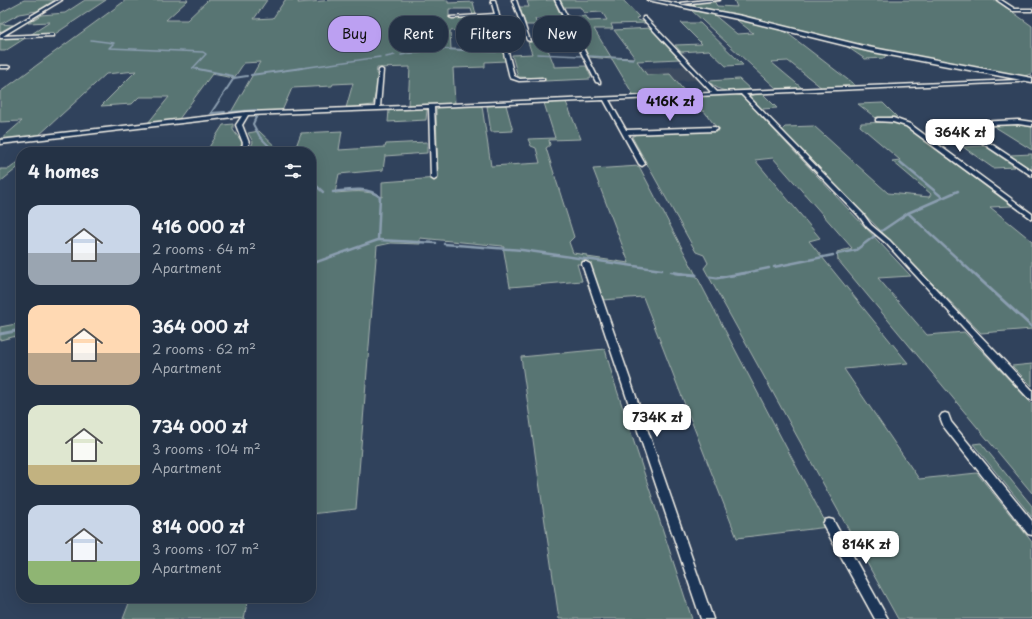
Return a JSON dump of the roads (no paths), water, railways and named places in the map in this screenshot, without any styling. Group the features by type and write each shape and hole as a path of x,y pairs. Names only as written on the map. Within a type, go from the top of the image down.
{"street":[{"path":"0,36 60,0"},
{"path":"493,0 512,77 519,80 542,79"},
{"path":"514,0 529,40"},
{"path":"557,0 598,82"},
{"path":"650,0 683,5 742,18 857,46 1032,80"},
{"path":"678,0 683,5"},
{"path":"683,5 718,0"},
{"path":"999,0 1014,10 1032,10"},
{"path":"473,16 497,15"},
{"path":"452,17 456,17"},
{"path":"644,18 716,94"},
{"path":"0,36 53,35"},
{"path":"0,67 8,67"},
{"path":"377,108 381,70"},
{"path":"0,142 246,114 1018,81 1024,79"},
{"path":"742,93 861,215 869,226 888,242 1032,396"},
{"path":"605,98 642,164"},
{"path":"431,106 434,178"},
{"path":"245,147 246,143 239,125 246,114"},
{"path":"878,120 893,120 908,125 1032,217"},
{"path":"1032,124 1018,122 958,124 1032,174"},
{"path":"625,132 715,129"},
{"path":"586,264 706,619"},
{"path":"944,417 947,424 1032,530"},
{"path":"829,524 882,619"}],"waterway":[{"path":"91,40 114,43 109,48 203,52 206,54 193,68 233,76 234,78"},
{"path":"448,49 456,50"},
{"path":"401,55 418,52"},
{"path":"537,54 581,56"},
{"path":"386,57 395,55"},
{"path":"589,56 634,59"},
{"path":"295,69 380,57"},
{"path":"251,75 302,68"},
{"path":"234,78 247,76"},
{"path":"225,112 211,113 234,78"},
{"path":"230,112 256,110 258,112"},
{"path":"257,115 253,124 260,137 270,147"},
{"path":"900,162 942,197"},
{"path":"316,186 323,192"},
{"path":"333,192 364,190 380,197 378,240"},
{"path":"908,213 958,191"},
{"path":"880,232 908,213"},
{"path":"908,213 974,274"},
{"path":"837,254 856,250 876,235"},
{"path":"316,262 378,240"},
{"path":"378,240 436,243"},
{"path":"444,244 522,250 662,270"},
{"path":"774,267 833,255"},
{"path":"744,273 769,268"},
{"path":"671,272 682,274"},
{"path":"675,273 682,274"},
{"path":"710,277 717,278 744,273"},
{"path":"973,273 1032,327"},
{"path":"682,274 696,275"},
{"path":"0,334 16,331"}]}
